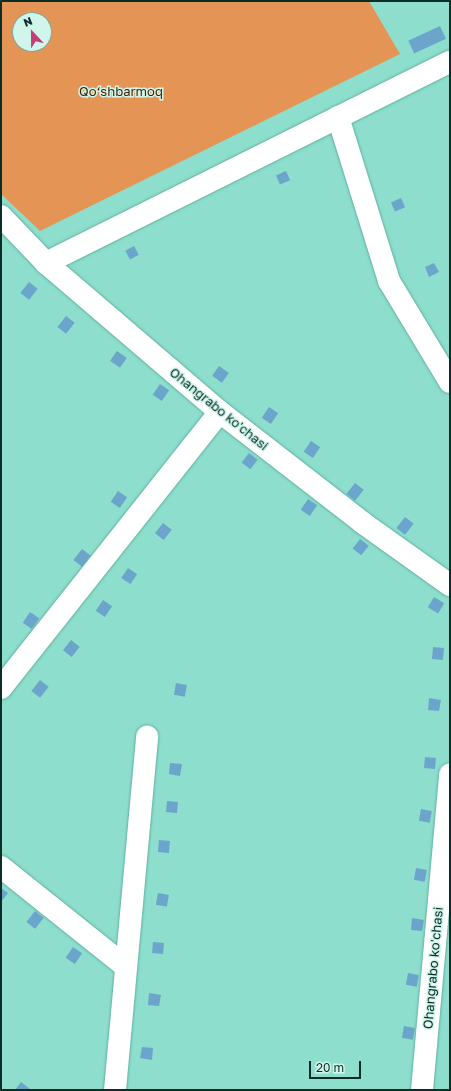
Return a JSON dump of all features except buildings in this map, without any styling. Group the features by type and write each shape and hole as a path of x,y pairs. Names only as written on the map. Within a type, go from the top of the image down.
{"street":[{"path":"46,263 450,62"},
{"path":"338,117 389,281 450,382"},
{"name":"Ohangrabo ko'chasi","path":"4,224 46,263 220,412 363,523 450,585"},
{"path":"1,688 220,412"},
{"path":"115,1090 125,966 147,736"},
{"name":"Ohangrabo ko'chasi","path":"422,1090 450,774"},
{"path":"1,867 125,966"}],"green space":[{"name":"Qo‘shbarmoq","path":"1,1 369,1 400,54 40,231 1,194"}]}
